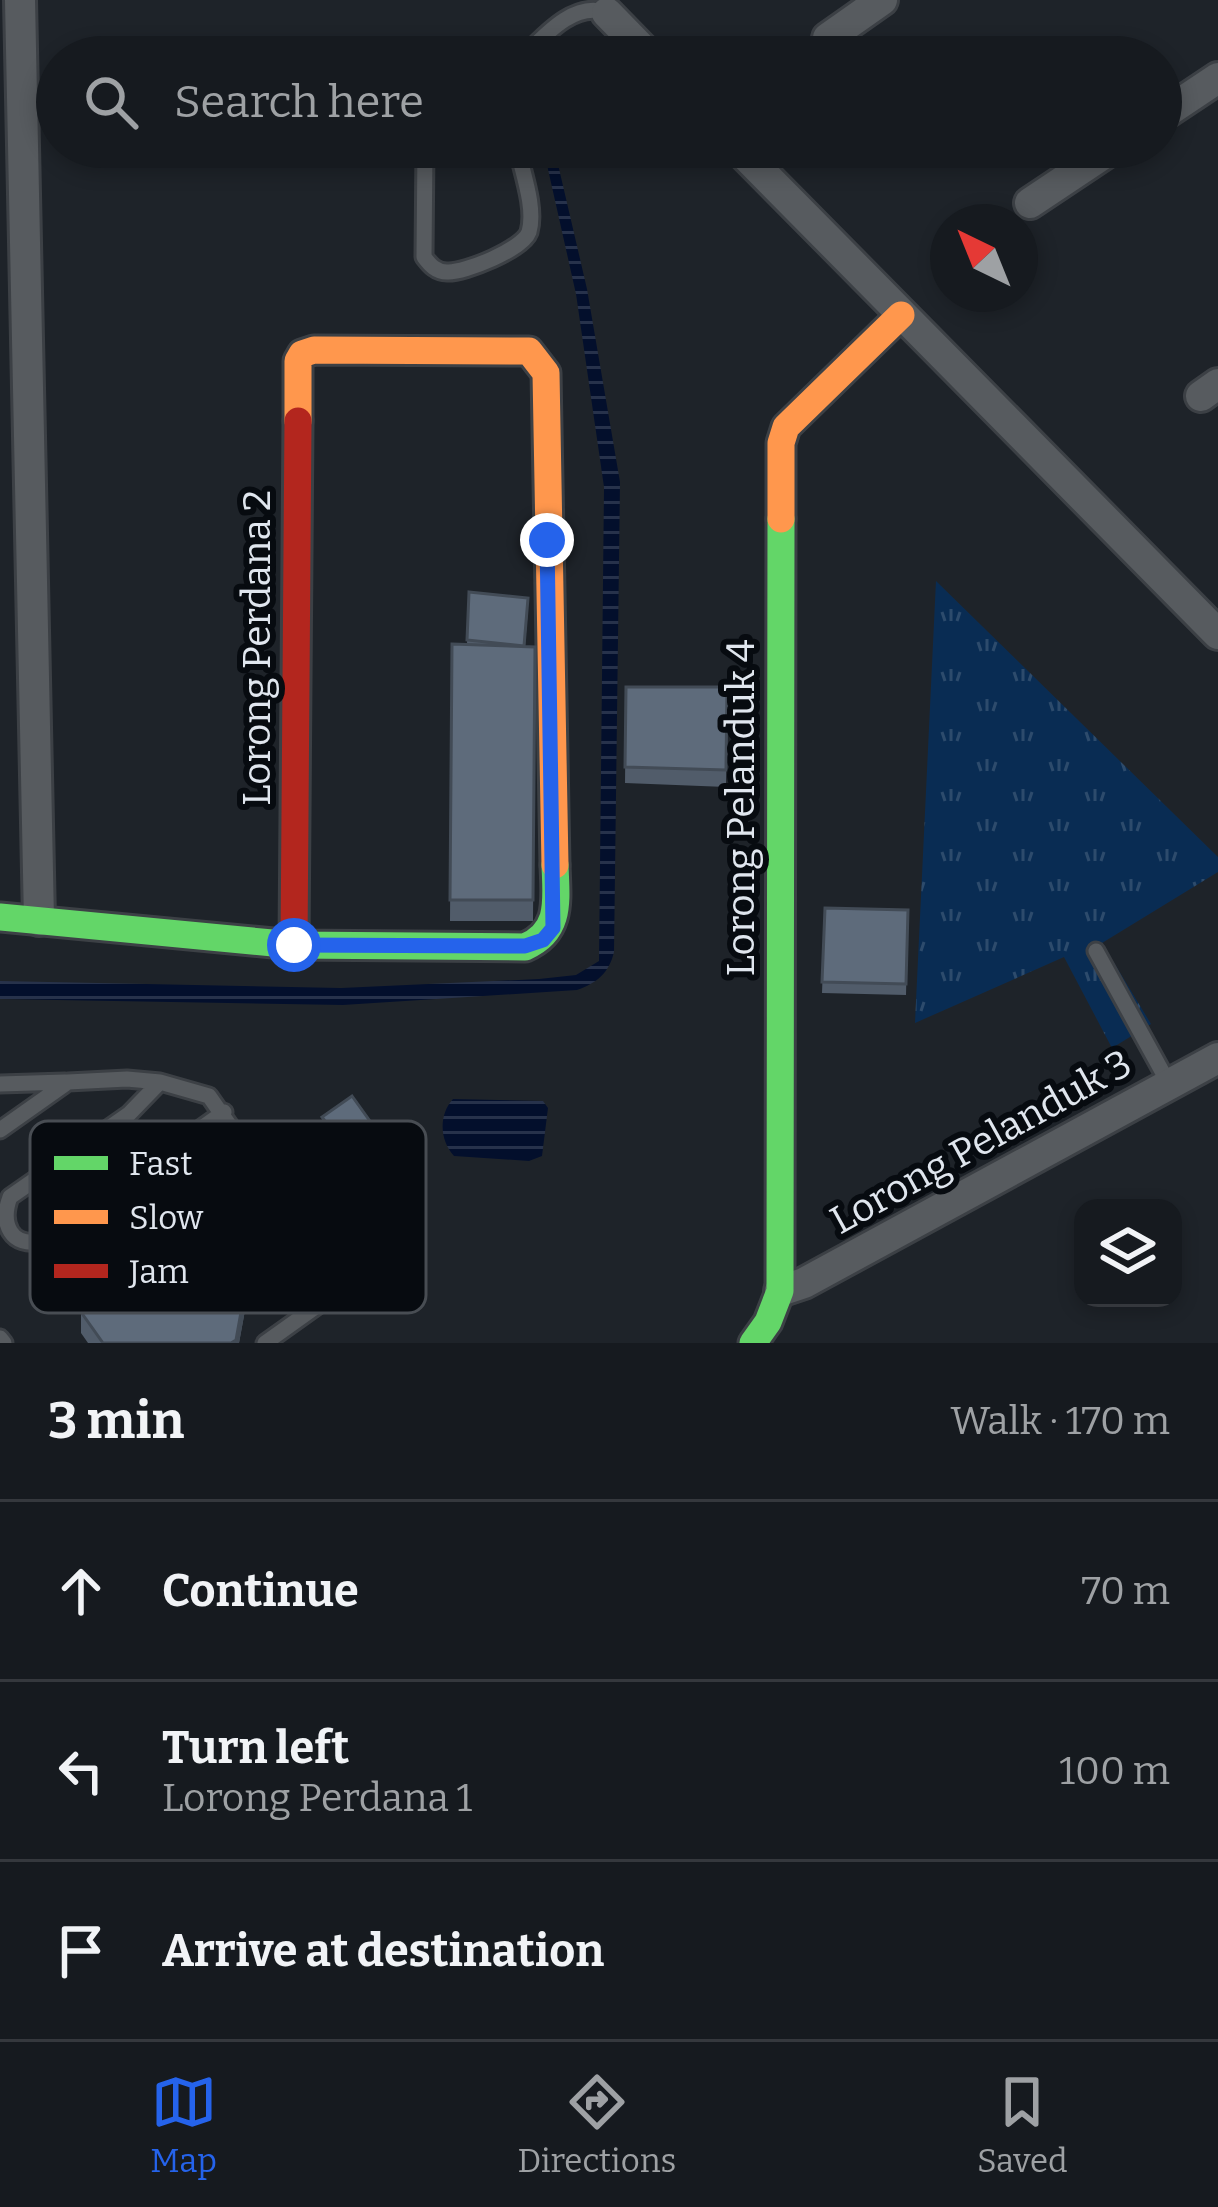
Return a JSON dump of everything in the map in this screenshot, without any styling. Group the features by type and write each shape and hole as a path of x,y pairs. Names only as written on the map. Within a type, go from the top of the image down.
{"street":[{"path":"20,0 39,920"},
{"path":"831,36 882,0"},
{"path":"608,14 629,36"},
{"path":"1182,102 1218,78"},
{"path":"758,168 1218,634"},
{"path":"1030,203 1082,168"},
{"name":"Lorong Pelanduk 4","path":"753,1343 768,1322 780,1291 781,443 797,415 901,315"},
{"name":"Lorong Perdana 2","path":"314,350 530,350 546,373 553,928 543,940 525,946 294,945 298,361 314,350"},
{"path":"0,917 294,945"},
{"name":"Lorong Pelanduk 3","path":"780,1291 804,1283 1218,1058"}],"lane":[{"path":"545,36 586,9 608,14"},
{"path":"425,168 424,257 432,268 448,273 513,251 528,237 530,220 521,168"},
{"path":"1096,951 1169,1084"},
{"path":"0,1084 127,1078 160,1082 209,1096 230,1121"},
{"path":"0,1130 68,1082"},
{"path":"119,1121 160,1082"},
{"path":"211,1121 224,1112"},
{"path":"30,1183 10,1197 0,1216 12,1239 30,1243"},
{"path":"265,1343 307,1313"}],"green space":[{"path":"936,581 1218,857 1218,872 1102,943 1151,1024 1112,1048 1064,957 915,1023"}],"shaded area":[{"path":"548,168 559,168 587,289 620,482 614,952 605,971 577,990 343,1005 0,999 0,981 341,988 539,979 576,975 599,961 604,487 576,294"},
{"path":"453,1099 543,1101 548,1108 542,1156 529,1161 454,1156 443,1127"}],"building":[{"path":"469,592 528,598 524,646 467,640"},
{"path":"452,644 535,647 533,900 450,900"},
{"path":"626,687 727,687 726,770 625,767"},
{"path":"825,908 908,910 906,984 822,982"},
{"path":"352,1096 370,1121 325,1121 322,1117"},
{"path":"82,1313 241,1313 236,1340 231,1343 103,1343"}],"traffic: fast":[{"path":"753,1343 768,1322 780,1291 781,519"},
{"path":"0,917 294,945 525,947 551,923 555,865"}],"traffic: slow":[{"path":"781,519 781,443 786,427 901,315"},
{"path":"298,421 298,361 314,350 529,351 546,373 555,865"}],"traffic: jam":[{"path":"294,945 298,421"}],"route":[{"path":"294,945 525,946 543,940 553,928 547,540"}]}
